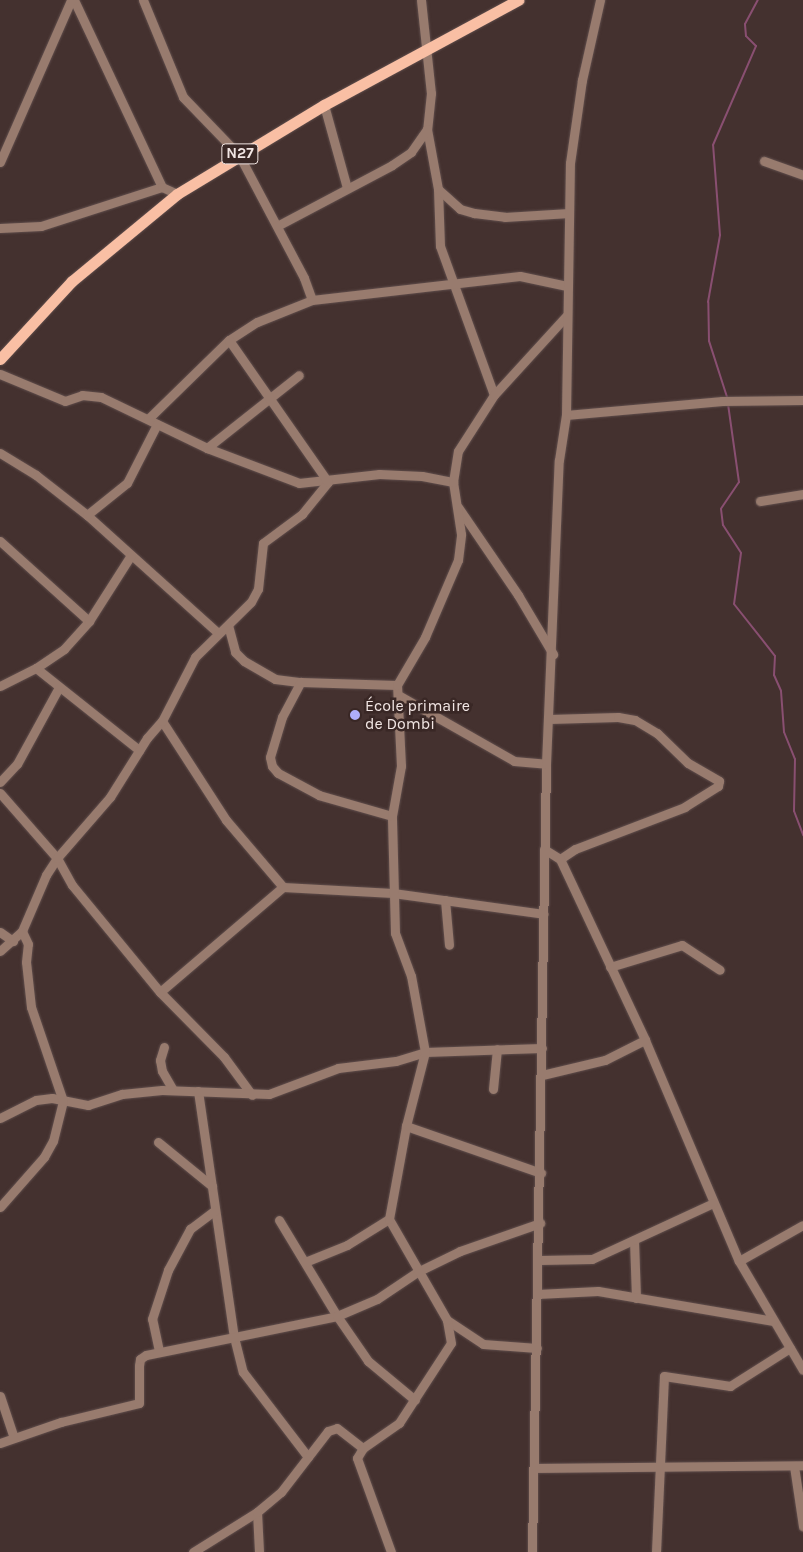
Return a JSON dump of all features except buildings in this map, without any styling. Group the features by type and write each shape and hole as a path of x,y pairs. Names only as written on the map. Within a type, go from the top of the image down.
{"main road":[{"name":"N27","path":"0,359 72,281 177,194 324,105 518,0"}],"street":[{"path":"0,162 72,0"},
{"path":"72,0 162,187 177,194"},
{"path":"143,0 183,97 239,155 277,226 312,300"},
{"path":"422,0 429,47 431,93 427,129 438,190 440,246 494,395"},
{"path":"532,1552 540,1260 546,764 553,654 559,460 566,416 570,163 580,90 600,0"},
{"path":"324,105 347,188"},
{"path":"277,226 411,152 427,129"},
{"path":"764,161 803,175"},
{"path":"0,228 41,226 162,187"},
{"path":"438,190 460,209 474,213 505,217 569,213"},
{"path":"87,516 127,483 153,422 230,340 257,322 312,300 452,281 520,276 567,286"},
{"path":"391,1552 357,1458 363,1448 399,1423 451,1343 447,1320 389,1219 406,1126 425,1052 411,976 395,933 392,816 401,766 398,684 425,637 458,560 461,534 453,482 458,451 494,395 567,315"},
{"path":"230,340 328,482"},
{"path":"0,374 65,401 82,395 101,396 207,448 299,483 328,482 379,474 422,476 453,482"},
{"path":"207,448 268,396 299,375"},
{"path":"566,416 722,401 803,400"},
{"path":"0,453 36,475 87,516 218,633"},
{"path":"0,951 22,931 46,875 57,858 110,797 139,750 162,721 195,657 251,602 258,589 264,543 302,514 328,482"},
{"path":"760,501 803,494"},
{"path":"456,504 518,595 553,654"},
{"path":"0,541 89,621"},
{"path":"0,686 36,668 64,649 89,621 131,555"},
{"path":"228,625 235,652 244,661 276,679 301,682 398,684"},
{"path":"36,668 58,689 139,750"},
{"path":"301,682 282,717 270,757 272,766 278,773 319,795 392,816"},
{"path":"0,782 17,764 58,689"},
{"path":"398,695 514,762 546,764"},
{"path":"549,719 618,717 635,720 657,733 688,763 720,781 718,786 685,807 575,849 560,859"},
{"path":"162,721 226,820 283,887"},
{"path":"0,793 57,858 72,885 160,992 224,1058 252,1095"},
{"path":"544,848 560,859 645,1040 739,1261 803,1370"},
{"path":"160,992 283,887 393,893 544,914"},
{"path":"445,900 449,945"},
{"path":"0,1208 44,1157 53,1141 63,1101 30,1007 26,962 28,944 22,931"},
{"path":"0,932 13,941"},
{"path":"610,967 682,945 720,970"},
{"path":"542,1075 604,1060 645,1040"},
{"path":"164,1047 160,1060 162,1071 173,1090"},
{"path":"0,1118 36,1100 52,1098 88,1105 122,1094 173,1090 198,1090 252,1095 284,1091 307,1078 338,1068 396,1061 425,1052 542,1048"},
{"path":"493,1089 498,1049"},
{"path":"198,1090 234,1337 243,1372 308,1457"},
{"path":"406,1126 541,1173"},
{"path":"158,1142 212,1186"},
{"path":"540,1260 592,1259 713,1203"},
{"path":"159,1351 152,1319 168,1270 190,1229 215,1210"},
{"path":"305,1262 347,1245 389,1219"},
{"path":"279,1220 337,1316 368,1361 415,1400"},
{"path":"0,1443 61,1422 138,1403 140,1359 159,1351 337,1316 377,1299 418,1272 460,1251 540,1223"},
{"path":"739,1261 803,1225"},
{"path":"634,1240 636,1298"},
{"path":"538,1294 598,1291 773,1321"},
{"path":"447,1320 483,1344 537,1348"},
{"path":"656,1552 664,1376 730,1386 790,1348"},
{"path":"0,1396 14,1438"},
{"path":"193,1552 257,1512 281,1492 328,1431 337,1428 363,1448"},
{"path":"535,1468 798,1465 803,1526"},
{"path":"257,1512 259,1552"}],"waterway":[{"path":"727,397 709,341 708,302 720,235 713,145 756,46 746,36 745,24 758,0"},
{"path":"728,404 739,482 721,509 723,525 741,553 734,604 775,656 774,675 781,691 784,732 795,759 794,811 803,835"}],"place":[{"name":"École primaire de Dombi","path":"355,715"}]}
